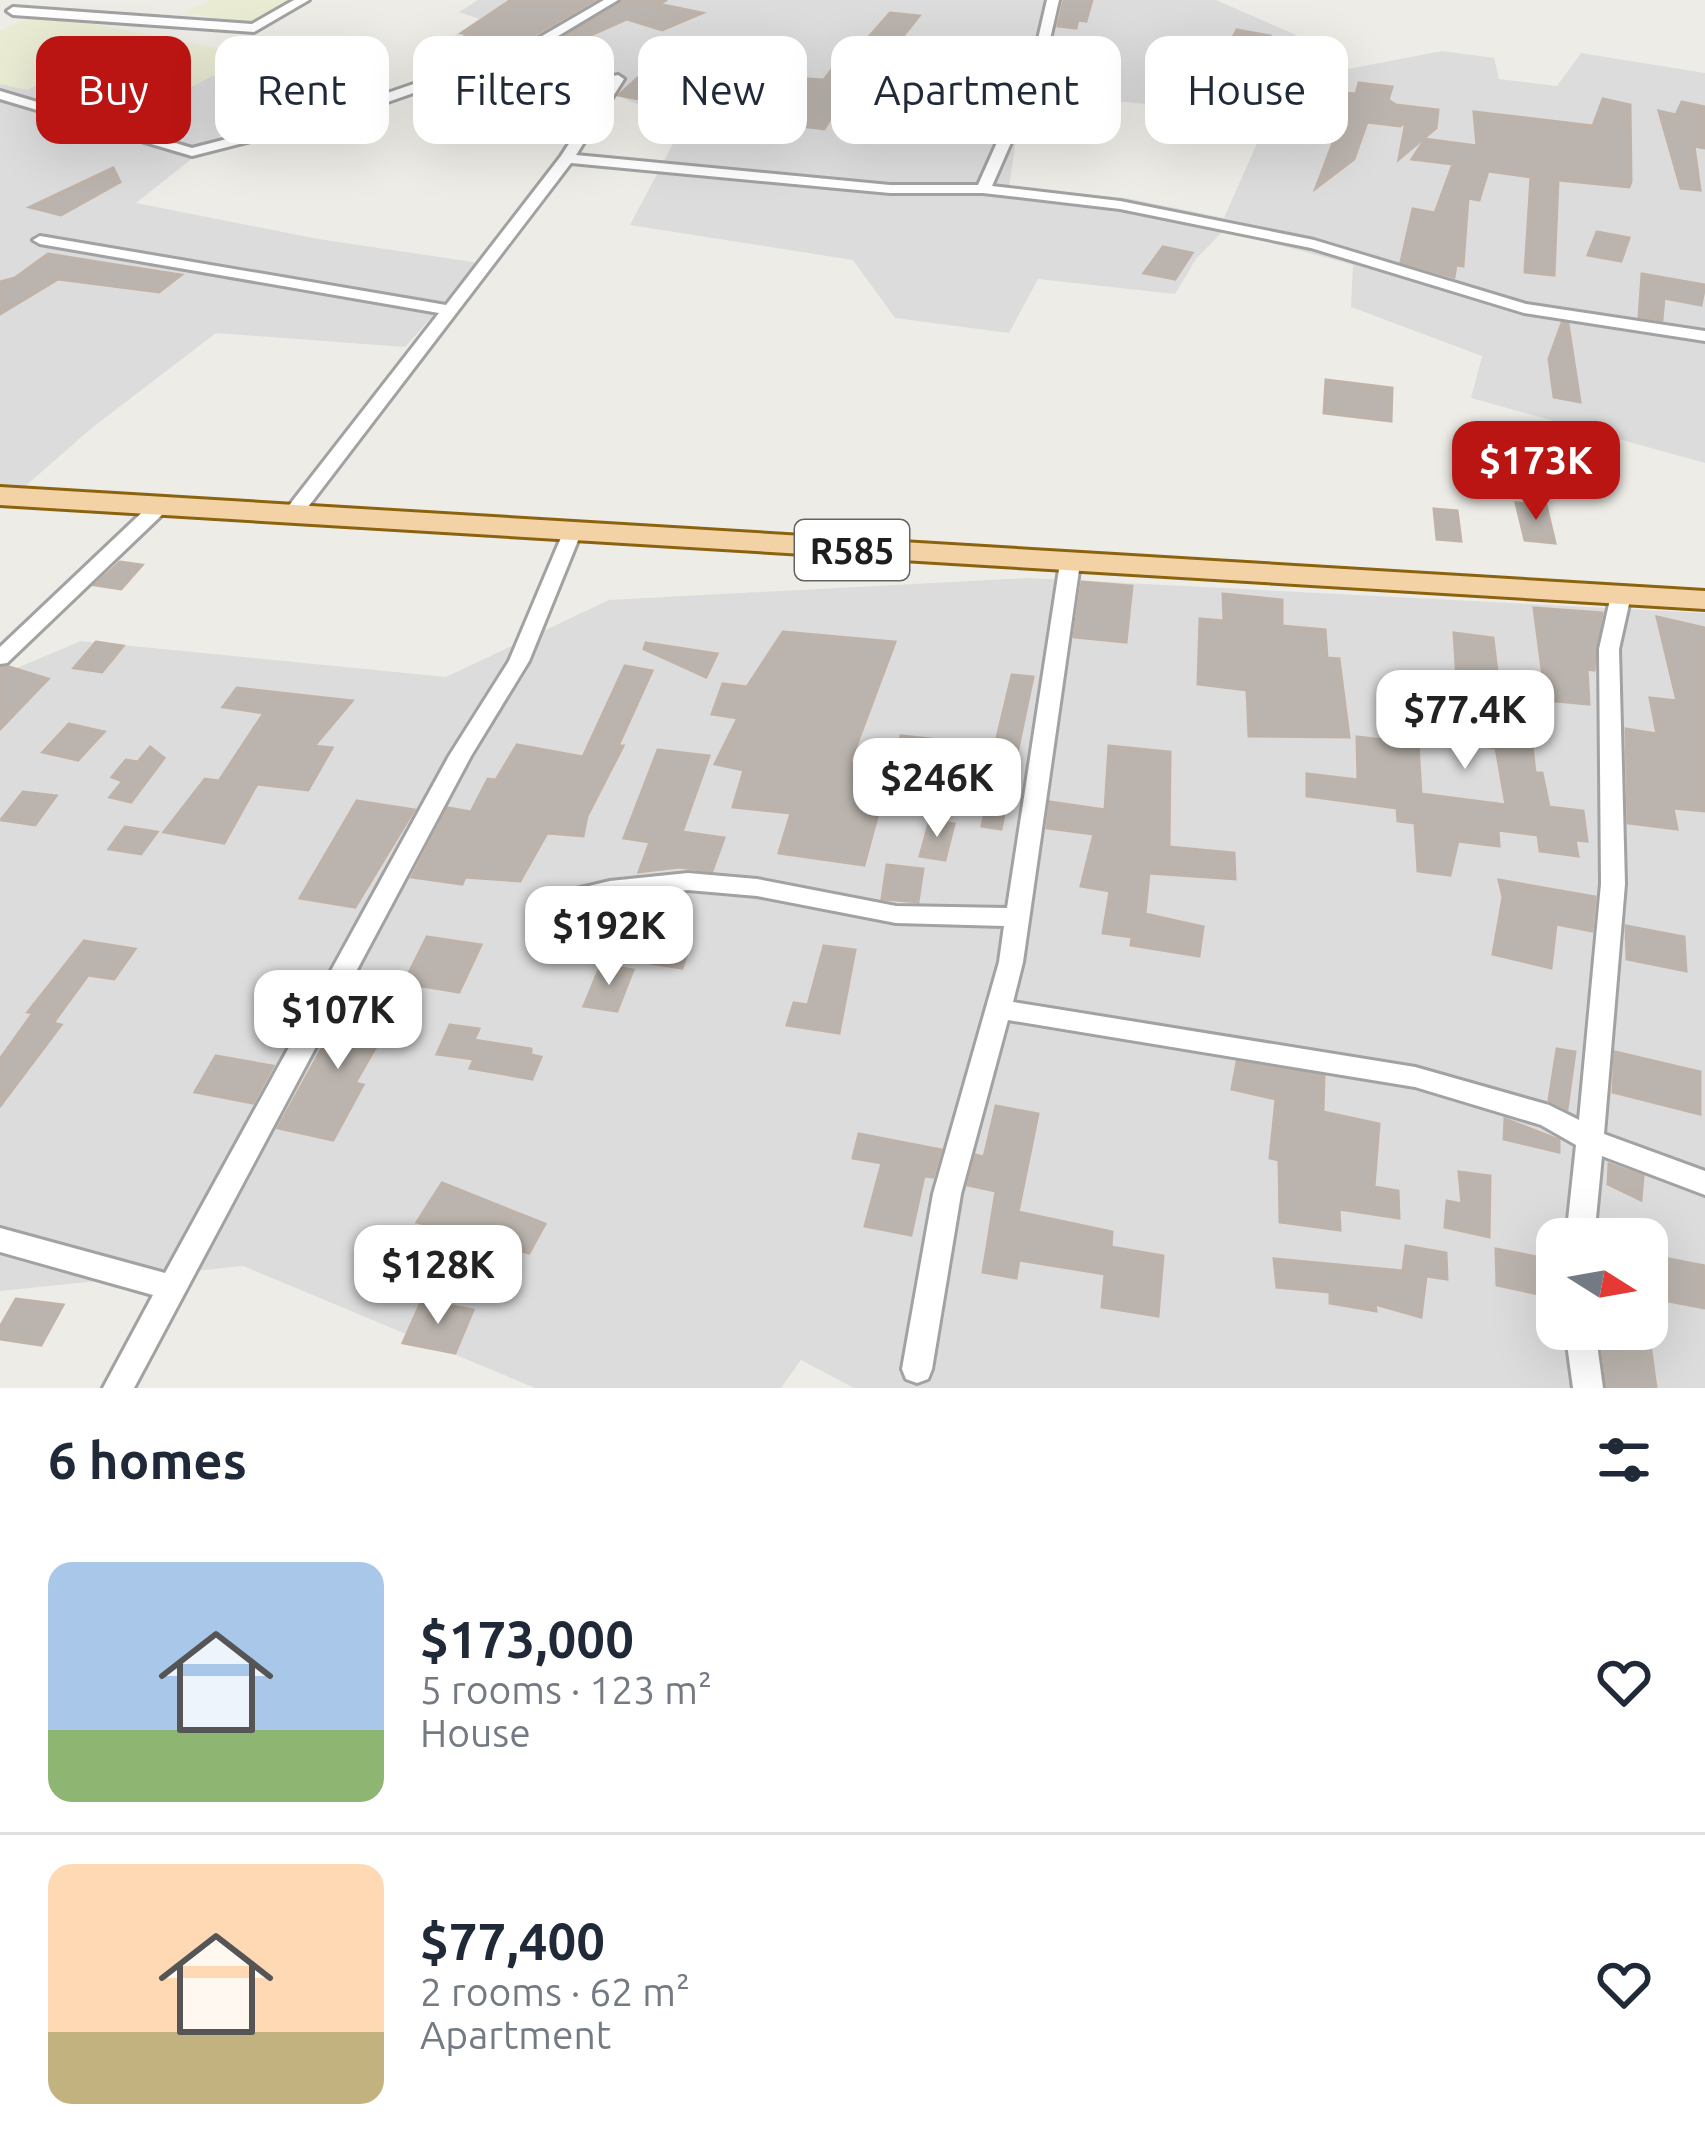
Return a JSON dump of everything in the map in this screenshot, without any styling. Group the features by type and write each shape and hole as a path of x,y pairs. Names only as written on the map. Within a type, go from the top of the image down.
{"main road":[{"name":"R585","path":"0,496 1705,600"}],"street":[{"path":"4,13 254,28 303,0"},
{"path":"0,95 192,152 340,114 436,81 489,72 612,0"},
{"path":"983,190 1006,138 1011,98 1041,52 1053,0"},
{"path":"291,516 567,158 618,79"},
{"path":"567,158 1120,205 1314,244 1524,308 1705,336"},
{"path":"40,240 450,310"},
{"path":"0,658 160,507"},
{"path":"118,1388 460,756 519,661 572,533"},
{"path":"917,1369 947,1194 998,1009 1017,917 1070,563"},
{"path":"1583,1218 1594,1142 1613,884 1609,649 1621,596"},
{"path":"563,900 646,880 723,878 881,912 1017,917"},
{"path":"998,1009 1415,1077 1550,1116 1594,1142 1705,1183"},
{"path":"0,1240 172,1288"},
{"path":"1583,1350 1588,1388"}],"shaded area":[{"path":"478,0 1216,0 1296,36 1145,36 1145,104 1121,102 1121,36 831,36 831,144 1015,144 1009,187 1126,198 1224,218 1257,144 1348,144 1348,69 1442,51 1494,58 1499,79 1557,86 1581,53 1705,73 1705,463 1471,398 1482,356 1351,307 1353,265 1224,230 1196,259 1175,294 1038,279 1009,333 895,318 853,260 630,225 673,144 807,144 807,36 638,36 638,104 614,94 614,36 454,36 479,19 459,12"},
{"path":"36,70 36,144 191,144 191,74 215,76 215,140 136,203 318,239 480,263 405,347 216,333 93,427 0,508 0,85"},
{"path":"1028,578 1705,613 1705,1388 854,1388 801,1360 781,1388 535,1388 243,1266 0,1291 0,675 81,641 446,677 609,600"}],"green space":[{"path":"211,0 297,0 256,24 184,13"},
{"path":"38,13 154,36 36,36 36,86 27,90 0,84 0,31"},
{"path":"191,43 215,48 215,74 191,87"}],"building":[{"path":"511,0 595,0 532,36 462,33"},
{"path":"622,0 667,0 658,4 702,13 662,30 627,19 589,36 565,36"},
{"path":"1064,0 1092,0 1086,21 1078,20 1076,28 1058,26"},
{"path":"890,13 919,16 903,36 870,36"},
{"path":"1237,30 1270,36 1234,36"},
{"path":"831,71 831,117 824,129 807,127 807,79 824,80"},
{"path":"638,78 638,99 619,95"},
{"path":"1359,83 1392,87 1388,100 1396,105 1438,110 1436,128 1399,159 1406,121 1400,126 1367,122 1354,159 1316,188 1333,144 1348,144 1348,93 1356,94"},
{"path":"1603,99 1630,105 1631,182 1629,187 1558,180 1554,275 1525,272 1531,177 1488,171 1479,200 1468,198 1463,266 1456,265 1454,277 1401,262 1413,209 1435,213 1453,164 1412,159 1425,139 1477,146 1474,112 1593,126"},
{"path":"1682,102 1705,107 1705,148 1694,146 1700,190 1681,188 1659,111 1676,115"},
{"path":"113,168 120,182 61,215 30,207"},
{"path":"1597,232 1629,238 1621,261 1588,255"},
{"path":"1163,247 1192,253 1175,279 1144,273"},
{"path":"48,254 181,275 159,292 58,279 0,314 0,282 15,278"},
{"path":"1642,274 1705,285 1701,305 1664,298 1662,320 1639,317"},
{"path":"1562,323 1568,324 1580,402 1554,397 1549,359"},
{"path":"1326,380 1392,388 1391,421 1324,413"},
{"path":"1516,503 1546,505 1555,543 1525,540"},
{"path":"1434,509 1457,511 1461,541 1437,539"},
{"path":"120,562 142,565 121,589 95,585"},
{"path":"1082,582 1132,586 1126,642 1074,637"},
{"path":"1223,594 1282,600 1282,626 1325,630 1327,658 1339,659 1349,737 1249,736 1247,690 1198,684 1200,619 1224,621"},
{"path":"1534,608 1602,613 1594,670 1587,669 1589,704 1546,700"},
{"path":"1657,617 1705,628 1705,811 1673,808 1677,829 1628,823 1626,729 1657,734 1650,698 1677,701"},
{"path":"783,632 895,642 850,762 890,769 864,865 779,853 791,813 733,807 744,770 715,764 738,718 712,714 723,684 747,687"},
{"path":"1454,633 1493,638 1498,681 1540,685 1545,709 1528,707 1535,773 1542,773 1549,807 1583,811 1587,841 1575,840 1578,856 1540,851 1538,835 1498,830 1499,846 1458,841 1450,875 1418,871 1415,823 1398,821 1397,808 1307,796 1307,774 1358,780 1357,737 1418,744 1421,794 1506,805 1496,748 1461,743"},
{"path":"96,642 123,646 102,672 74,668"},
{"path":"646,643 717,654 706,677 644,649"},
{"path":"625,666 652,671 618,746 623,746 587,816 583,836 547,833 520,881 465,877 462,884 412,877 448,808 471,812 488,779 496,780 517,745 583,757"},
{"path":"0,668 48,679 0,729"},
{"path":"1012,675 1033,677 1001,829 982,826 993,777 896,763 901,736 995,746"},
{"path":"237,688 352,701 314,746 332,748 308,790 257,784 224,843 164,832 205,779 219,781 264,713 223,707"},
{"path":"69,724 104,732 78,760 43,752"},
{"path":"1109,746 1170,752 1169,847 1234,853 1235,879 1149,873 1145,914 1203,927 1199,956 1131,945 1132,937 1103,933 1110,891 1081,886 1094,834 1047,828 1050,802 1105,810"},
{"path":"150,747 164,758 131,802 110,797 123,781 112,777 126,760 138,762"},
{"path":"658,750 709,756 682,832 724,838 712,871 679,867 639,872 650,842 624,838"},
{"path":"23,792 56,796 35,825 1,820"},
{"path":"357,801 414,810 355,907 300,898"},
{"path":"930,820 954,824 945,860 920,856"},
{"path":"125,827 157,832 141,854 109,849"},
{"path":"887,865 923,869 918,902 882,899"},
{"path":"1499,880 1595,897 1592,931 1556,924 1551,968 1493,954 1503,897"},
{"path":"1626,926 1684,937 1686,971 1627,959"},
{"path":"628,936 690,945 682,968 620,958"},
{"path":"427,937 481,945 459,992 404,983"},
{"path":"84,941 135,949 114,979 88,975 53,1023 61,1025 0,1106 0,1059 33,1013 28,1012"},
{"path":"824,946 855,950 839,1033 787,1025 794,1003 808,1005"},
{"path":"601,965 633,970 617,1011 584,1006"},
{"path":"349,1000 397,1010 355,1083 363,1085 333,1140 278,1128"},
{"path":"450,1025 479,1029 474,1040 531,1049 531,1055 541,1057 532,1079 470,1068 474,1059 437,1054"},
{"path":"1557,1049 1575,1052 1567,1109 1549,1100"},
{"path":"1615,1052 1700,1072 1700,1114 1613,1092"},
{"path":"216,1056 273,1066 253,1103 195,1092"},
{"path":"1237,1062 1324,1076 1323,1112 1379,1124 1374,1187 1398,1191 1399,1218 1339,1209 1340,1230 1280,1222 1279,1160 1270,1158 1276,1099 1232,1089"},
{"path":"996,1106 1038,1114 1018,1212 1112,1232 1111,1247 1163,1256 1158,1316 1102,1307 1105,1274 1019,1260 1016,1278 983,1272 996,1191 968,1185 976,1155 984,1157"},
{"path":"1505,1119 1559,1140 1559,1152 1504,1139"},
{"path":"859,1134 941,1150 933,1177 924,1176 911,1235 865,1226 882,1163 853,1158"},
{"path":"1609,1164 1643,1176 1641,1200 1608,1184"},
{"path":"1459,1172 1490,1176 1489,1237 1445,1227 1447,1201 1462,1204"},
{"path":"442,1183 545,1224 529,1253 417,1222"},
{"path":"1406,1246 1446,1253 1447,1279 1426,1276 1421,1317 1375,1304 1376,1311 1330,1303 1330,1292 1277,1287 1274,1259 1403,1271"},
{"path":"1496,1249 1536,1257 1536,1293 1497,1285"},
{"path":"1668,1259 1705,1266 1705,1308 1668,1301"},
{"path":"16,1299 63,1305 41,1345 0,1339 0,1327"},
{"path":"422,1300 473,1310 455,1353 403,1343"},
{"path":"1602,1350 1651,1350 1656,1388 1607,1388"}]}
